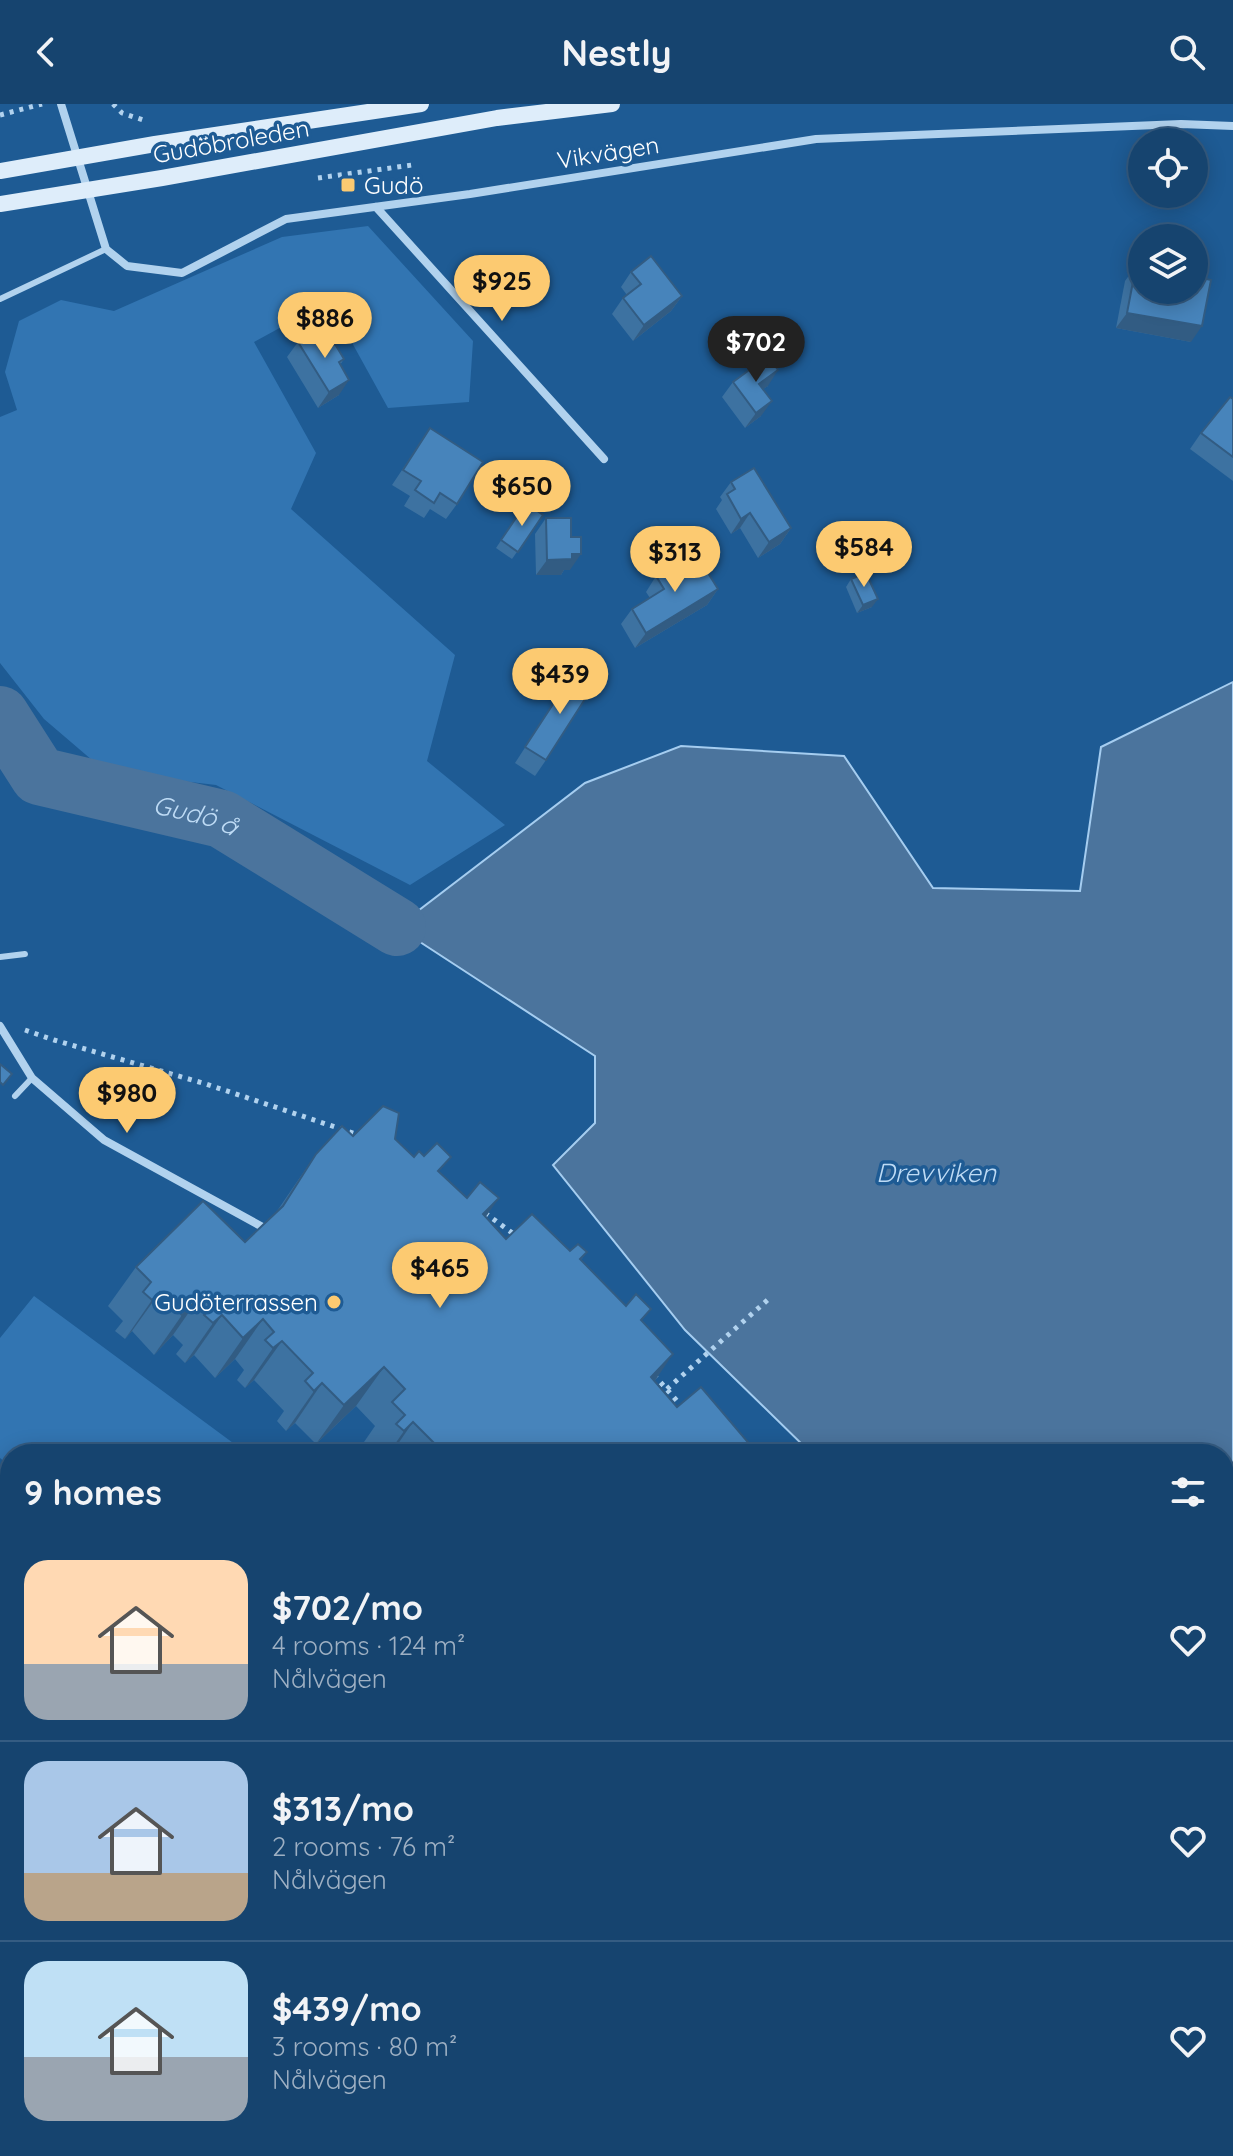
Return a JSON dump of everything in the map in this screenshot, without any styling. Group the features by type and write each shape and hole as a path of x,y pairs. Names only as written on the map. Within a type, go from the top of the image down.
{"main road":[{"name":"Gudöbroleden","path":"0,171 421,104"},
{"name":"Gudöbroleden","path":"0,204 497,118 612,104"}],"street":[{"path":"61,104 106,249"},
{"name":"Vikvägen","path":"106,249 127,266 182,273 286,219 816,139 1181,124 1233,126"},
{"path":"376,207 604,459"},
{"path":"0,1026 32,1078 104,1140 280,1237"}],"lane":[{"path":"0,299 106,249"},
{"path":"0,957 25,954"},
{"path":"15,1096 32,1078"}],"path":[{"path":"0,115 42,104"},
{"path":"14,1025 370,1139"},
{"path":"476,1206 527,1244"},
{"path":"667,1389 771,1297"},
{"path":"646,1366 692,1419"}],"shaded area":[{"path":"368,226 473,341 469,402 388,408 329,301 254,342 316,453 291,509 455,655 427,761 505,825 410,885 216,785 106,772 44,719 0,663 0,417 17,410 5,372 19,321 61,300 114,311 282,237"},
{"path":"34,1296 234,1444 0,1444 0,1338"}],"water":[{"name":"Drevviken","path":"1233,682 1233,1444 802,1444 685,1330 553,1165 595,1123 595,1056 397,927 585,783 681,746 844,756 933,888 1080,891 1101,747"}],"building":[{"path":"651,256 682,296 644,325 623,298 641,284 631,272"},
{"path":"1129,304 1206,304 1202,326 1127,313"},
{"path":"318,329 329,347 335,344 344,359 339,362 349,380 329,392 298,342"},
{"path":"768,356 778,370 759,384 772,401 756,413 733,382"},
{"path":"1230,397 1233,399 1233,457 1201,433"},
{"path":"430,428 483,462 457,504 440,493 434,503 415,490 421,481 403,470"},
{"path":"754,468 791,528 769,542 750,513 741,519 727,494 735,489 731,482"},
{"path":"526,503 543,515 518,552 501,540"},
{"path":"546,518 571,518 571,537 581,537 581,554 572,554 572,559 547,560"},
{"path":"698,557 718,589 646,633 632,609 664,589 656,576 677,564 680,568"},
{"path":"866,573 878,599 863,605 851,579"},
{"path":"574,672 594,685 546,760 525,747"},
{"path":"0,1064 12,1074 3,1085 0,1082"},
{"name":"Gudöterrassen","path":"383,1106 399,1113 395,1139 414,1157 419,1151 424,1156 437,1143 451,1157 438,1171 467,1198 480,1182 499,1198 483,1214 506,1239 532,1214 570,1251 578,1244 587,1252 580,1259 626,1306 636,1294 651,1309 641,1320 673,1354 651,1377 677,1407 701,1387 749,1444 435,1444 413,1422 404,1431 396,1424 405,1415 392,1402 405,1389 384,1367 344,1405 322,1383 314,1391 305,1381 313,1373 282,1341 273,1348 265,1340 274,1332 263,1319 243,1338 222,1315 213,1323 204,1315 212,1307 201,1295 182,1315 160,1292 152,1300 143,1292 151,1282 136,1267 203,1201 245,1242 283,1206 316,1154 342,1126 353,1136"}],"waterway":[{"name":"Gudö å","path":"0,715 39,776 222,819 397,927"}],"place":[{"name":"Gudö","path":"348,185"},
{"name":"Gudöterrassen","path":"334,1302"}]}
